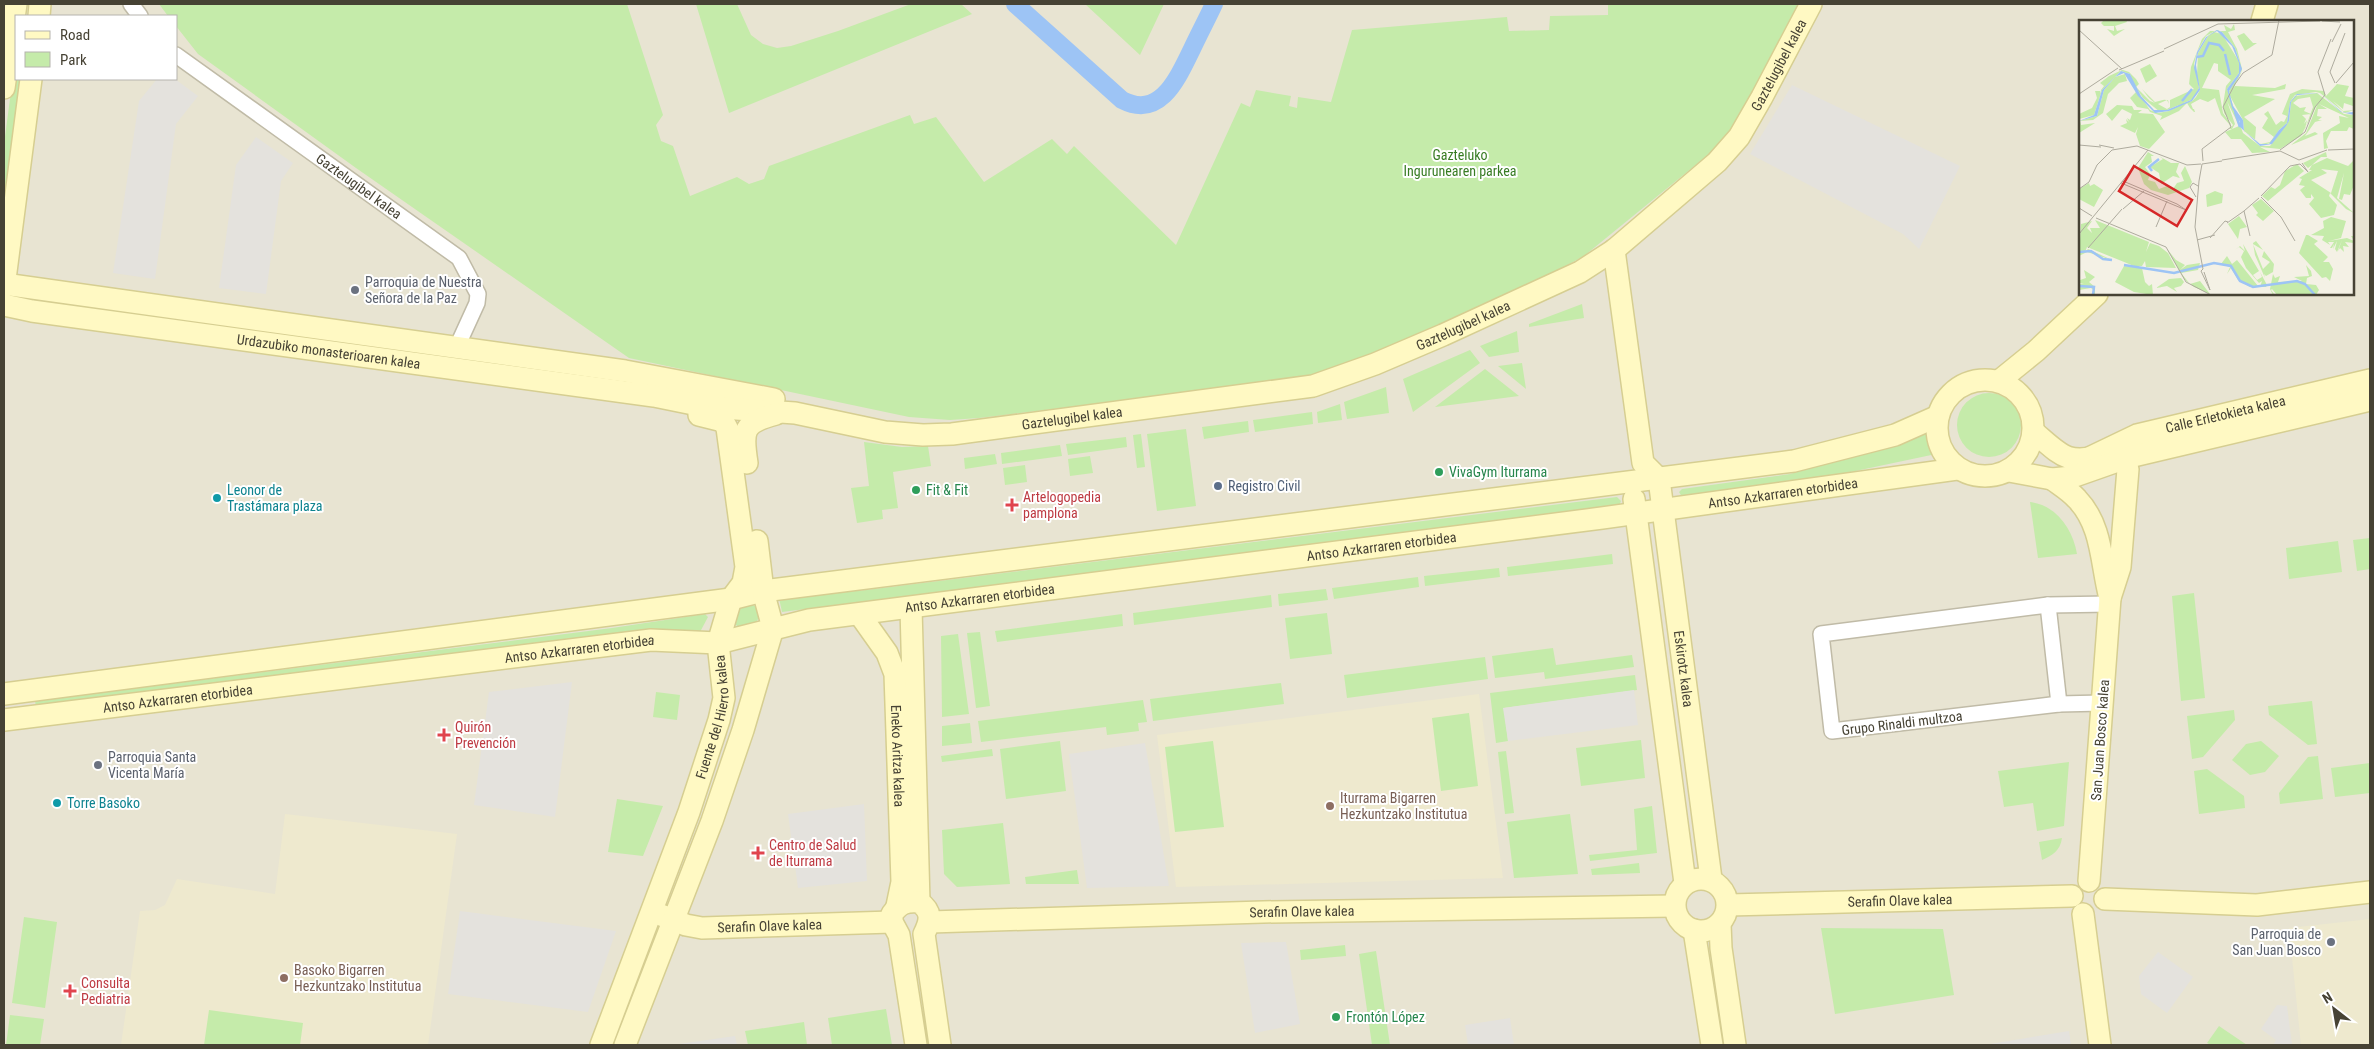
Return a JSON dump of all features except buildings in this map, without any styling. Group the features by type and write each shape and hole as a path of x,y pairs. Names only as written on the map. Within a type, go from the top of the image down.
{"street":[{"path":"4,88 16,4"},
{"path":"131,4 139,15"},
{"name":"Gaztelugibel kalea","path":"654,396 708,407 785,412 885,432 922,435 952,434 1313,386 1381,361 1522,300 1580,272 1614,250 1718,162 1739,136 1762,97 1811,4"},
{"path":"2262,20 2267,4"},
{"name":"Gaztelugibel kalea","path":"178,57 459,258 478,294 474,311 456,349"},
{"path":"4,285 31,80"},
{"path":"1614,250 1643,463 1659,480"},
{"name":"Urdazubiko monasterioaren kalea","path":"4,285 250,318 624,372"},
{"path":"1999,381 2036,351 2096,295"},
{"name":"Urdazubiko monasterioaren kalea","path":"4,305 41,312 654,396"},
{"name":"Gaztelugibel kalea","path":"624,372 891,420 988,428"},
{"name":"Fuente del Hierro kalea","path":"510,376 516,383 636,400 722,420 729,438 746,567 743,583 730,599 718,643 724,698 690,812 601,1045"},
{"path":"1982,379 1999,381 2020,394 2031,411 2034,432 2028,453 2009,471 1983,477 1957,469 1946,458 1938,442 1938,416 1949,396 1969,382 1982,379"},
{"name":"Calle Erletokieta kalea","path":"2084,467 2137,435 2370,380"},
{"path":"719,389 732,398 739,408 763,590 773,628"},
{"name":"Calle Erletokieta kalea","path":"2009,471 2052,479 2084,467 2370,392"},
{"name":"Calle Erletokieta kalea","path":"2084,467 2130,458 2370,400"},
{"name":"Calle Erletokieta kalea","path":"2034,432 2063,457 2084,467 2128,469 2370,410"},
{"path":"743,438 748,426 754,420 785,412"},
{"name":"Antso Azkarraren etorbidea","path":"4,694 730,599 763,590 1659,480 1794,461 1895,435 1938,416"},
{"path":"1632,482 1643,463"},
{"name":"Antso Azkarraren etorbidea","path":"4,720 651,640 718,643 809,620 860,615 1635,514 1957,469"},
{"name":"San Juan Bosco kalea","path":"2089,881 2110,601 2120,567 2128,469"},
{"name":"San Juan Bosco kalea","path":"2052,479 2077,499 2090,519 2100,543 2104,577 2110,601"},
{"name":"Eskirotz kalea","path":"1659,480 1711,880"},
{"name":"Eskirotz kalea","path":"1632,482 1684,883"},
{"name":"Grupo Rinaldi multzoa","path":"2102,703 2059,704 1832,731 1821,634 2048,605 2110,601"},
{"path":"2048,605 2059,704"},
{"name":"Eneko Aritza kalea","path":"911,608 919,902"},
{"name":"Eneko Aritza kalea","path":"860,615 887,653 895,674 902,882 896,921 916,1045"},
{"name":"Fuente del Hierro kalea","path":"625,1045 712,822 743,730 773,628"},
{"path":"1724,914 1708,930 1694,930 1684,925 1677,916 1674,906 1677,893 1684,883 1697,878 1711,880 1723,889 1724,914 1720,948 1735,1045"},
{"path":"2089,881 2098,884 2104,890 2105,899 2103,906 2098,912 2091,915 2083,914 2077,910 2072,896 2075,888 2081,883 2089,881"},
{"path":"2105,899 2257,905 2370,892"},
{"name":"Serafin Olave kalea","path":"1724,914 2072,896"},
{"path":"927,928 913,939 896,921 907,901 919,902 930,914 927,928 940,1045"},
{"name":"Serafin Olave kalea","path":"927,928 1244,912 1674,906"},
{"name":"Serafin Olave kalea","path":"651,911 686,926 702,928 896,921"},
{"path":"2083,914 2100,1045"},
{"path":"1694,930 1712,1045"}],"shaded area":[{"path":"4,4 2370,4 2370,1045 4,1045"},
{"path":"156,80 176,80 198,96 176,124 155,279 113,273 139,101"},
{"path":"1792,85 1960,166 1919,249 1903,234 1750,154"},
{"path":"256,137 293,163 281,181 266,294 219,288 236,165"},
{"path":"572,682 555,817 474,805 489,692"},
{"path":"1634,690 1638,725 1508,741 1503,708"},
{"name":"Iturrama Bigarren Hezkuntzako Institutua","path":"1479,694 1503,878 1176,887 1157,735"},
{"path":"1145,743 1169,886 1087,888 1069,754"},
{"path":"864,804 867,881 798,888 788,814"},
{"name":"Basoko Bigarren Hezkuntzako Institutua","path":"285,814 457,834 428,1045 121,1045 140,911 155,910 165,905 177,879 275,894"},
{"path":"460,911 616,931 588,1012 448,994"},
{"path":"2370,919 2370,1045 2301,1045 2289,928"},
{"path":"1286,942 1300,1024 1255,1033 1241,943"},
{"path":"2158,952 2193,977 2167,1013 2141,994 2139,976"},
{"path":"2277,1005 2287,1006 2292,1045 2273,1045 2276,1040 2261,1029"},
{"path":"1510,1018 1514,1045 1468,1045 1465,1025"},
{"path":"2069,1031 2071,1045 1984,1045"},
{"path":"735,1036 737,1045 672,1045"}],"green space":[{"name":"Gazteluko Ingurunearen parkea","path":"159,4 627,4 663,115 656,125 661,141 673,146 690,196 737,177 749,184 764,179 769,166 910,115 914,124 936,117 984,182 1052,139 1067,154 1074,146 1176,245 1241,103 1250,107 1256,90 1291,96 1289,106 1297,108 1298,97 1331,102 1352,30 1507,17 1509,31 1549,30 1550,16 1608,15 1608,4 1799,4 1740,118 1714,150 1584,256 1525,288 1332,371 1292,380 950,420 909,417 629,358 356,168 198,54 178,29 178,15 167,15"},
{"path":"696,4 737,4 751,35 763,44 777,48 791,46 838,31 911,4 961,4 972,14 729,113"},
{"path":"1085,4 1164,4 1140,55"},
{"path":"15,62 15,80 21,80 4,201 4,144"},
{"path":"1582,304 1584,318 1529,327 1529,324"},
{"path":"1517,331 1519,352 1489,357 1480,346"},
{"path":"1470,350 1480,363 1413,412 1403,379"},
{"path":"1522,363 1526,389 1498,366"},
{"path":"1485,369 1519,396 1435,407"},
{"path":"1386,387 1389,413 1347,419 1344,402"},
{"path":"1989,393 2007,399 2015,407 2021,425 2015,443 2007,451 1989,457 1971,451 1963,443 1957,425 1963,407 1971,399"},
{"path":"1340,404 1342,420 1318,423 1317,412"},
{"path":"1312,412 1313,424 1255,432 1253,420"},
{"path":"1248,421 1249,432 1204,439 1202,427"},
{"path":"1186,429 1196,506 1157,511 1147,434"},
{"path":"1929,429 1930,440 1936,454 1794,484 1682,497 1679,492 1682,489 1790,474 1897,443"},
{"path":"1141,434 1145,467 1137,468 1133,435"},
{"path":"1126,437 1127,447 1068,455 1066,444"},
{"path":"864,442 902,447 928,446 931,466 893,472 898,508 882,510 883,519 857,523 851,488 869,486"},
{"path":"1060,445 1062,456 1002,464 1001,453"},
{"path":"995,454 997,464 965,469 964,458"},
{"path":"1090,456 1093,473 1070,476 1068,459"},
{"path":"1025,465 1027,482 1005,485 1003,468"},
{"path":"1617,497 1621,501 1619,506 782,612 779,598 866,590"},
{"path":"2030,502 2048,508 2062,520 2072,536 2077,554 2038,558"},
{"path":"2370,538 2370,569 2357,571 2353,540"},
{"path":"2338,541 2342,572 2289,579 2286,548"},
{"path":"1612,554 1613,564 1508,576 1507,567"},
{"path":"1499,568 1500,577 1425,586 1424,576"},
{"path":"1418,577 1419,587 1334,599 1332,588"},
{"path":"1326,589 1328,600 1279,606 1278,594"},
{"path":"2194,593 2205,698 2181,701 2172,596"},
{"path":"1271,595 1272,607 1134,625 1133,613"},
{"path":"748,603 760,610 760,614 755,622 742,629 736,625 734,617 739,608"},
{"path":"1327,613 1332,654 1290,659 1285,618"},
{"path":"705,614 708,617 700,632 664,629 628,632 36,707 35,701 612,628"},
{"path":"1122,614 1123,626 997,642 995,631"},
{"path":"980,632 990,706 976,708 967,633"},
{"path":"958,634 969,714 942,717 941,636"},
{"path":"1553,648 1556,665 1632,655 1634,667 1545,679 1544,672 1495,678 1492,656"},
{"path":"1485,657 1488,679 1347,698 1344,675"},
{"path":"1635,675 1637,690 1504,708 1508,741 1496,743 1490,693"},
{"path":"1281,683 1284,704 1153,721 1150,699"},
{"path":"656,692 680,695 677,720 653,717"},
{"path":"1143,700 1147,722 1138,723 1139,731 1107,735 1106,727 981,742 978,721"},
{"path":"2312,701 2317,744 2308,745 2269,715 2268,706"},
{"path":"2234,710 2235,720 2203,757 2192,759 2187,716"},
{"path":"1469,713 1478,786 1441,791 1432,718"},
{"path":"970,723 972,743 942,746 942,726"},
{"path":"1641,740 1645,778 1581,786 1576,748"},
{"path":"1060,741 1066,791 1006,799 1000,749"},
{"path":"1213,741 1224,827 1175,832 1165,747"},
{"path":"2261,741 2279,756 2265,772 2250,775 2232,760 2246,744"},
{"path":"992,749 993,756 942,762 941,756"},
{"path":"1506,751 1514,813 1505,814 1498,752"},
{"path":"2318,756 2323,799 2280,804 2279,793 2308,757"},
{"path":"2069,762 2064,826 2037,831 2033,803 2004,807 1998,771"},
{"path":"2370,763 2370,793 2335,797 2331,768"},
{"path":"2207,769 2244,796 2245,808 2199,814 2194,771"},
{"path":"617,799 663,806 643,856 608,852"},
{"path":"1652,806 1657,853 1590,861 1589,855 1637,850 1634,809"},
{"path":"1570,814 1578,874 1514,878 1507,822"},
{"path":"1003,823 1010,884 957,887 944,874 942,830"},
{"path":"2062,838 2060,846 2055,852 2042,860 2039,842"},
{"path":"1639,863 1640,873 1592,875 1591,869"},
{"path":"1077,870 1079,884 1026,884 1025,877"},
{"path":"24,917 57,922 45,1008 12,1003"},
{"path":"1821,928 1943,929 1954,995 1835,1014"},
{"path":"1345,945 1346,956 1301,960 1300,950"},
{"path":"1376,951 1390,1045 1372,1045 1359,954"},
{"path":"886,1009 892,1045 832,1045 828,1018"},
{"path":"209,1010 303,1023 300,1045 204,1045"},
{"path":"10,1015 44,1019 40,1045 6,1045"},
{"path":"804,1022 807,1045 748,1045 745,1031"},
{"path":"2219,1026 2247,1045 2211,1045 2207,1043"}],"waterway":[{"path":"1015,4 1122,100 1136,105 1158,100 1174,83 1214,4"}],"place":[{"name":"Parroquia de Nuestra Señora de la Paz","path":"355,290"},
{"name":"VivaGym Iturrama","path":"1439,472"},
{"name":"Registro Civil","path":"1218,486"},
{"name":"Fit & Fit","path":"916,490"},
{"name":"Leonor de Trastámara plaza","path":"217,498"},
{"name":"Artelogopedia pamplona","path":"1012,505"},
{"name":"Quirón Prevención","path":"444,735"},
{"name":"Parroquia Santa Vicenta María","path":"98,765"},
{"name":"Torre Basoko","path":"57,803"},
{"name":"Iturrama Bigarren Hezkuntzako Institutua","path":"1330,806"},
{"name":"Centro de Salud de Iturrama","path":"758,853"},
{"name":"Parroquia de San Juan Bosco","path":"2331,942"},
{"name":"Basoko Bigarren Hezkuntzako Institutua","path":"284,978"},
{"name":"Consulta Pediatria","path":"70,991"},
{"name":"Frontón López","path":"1336,1017"}]}
